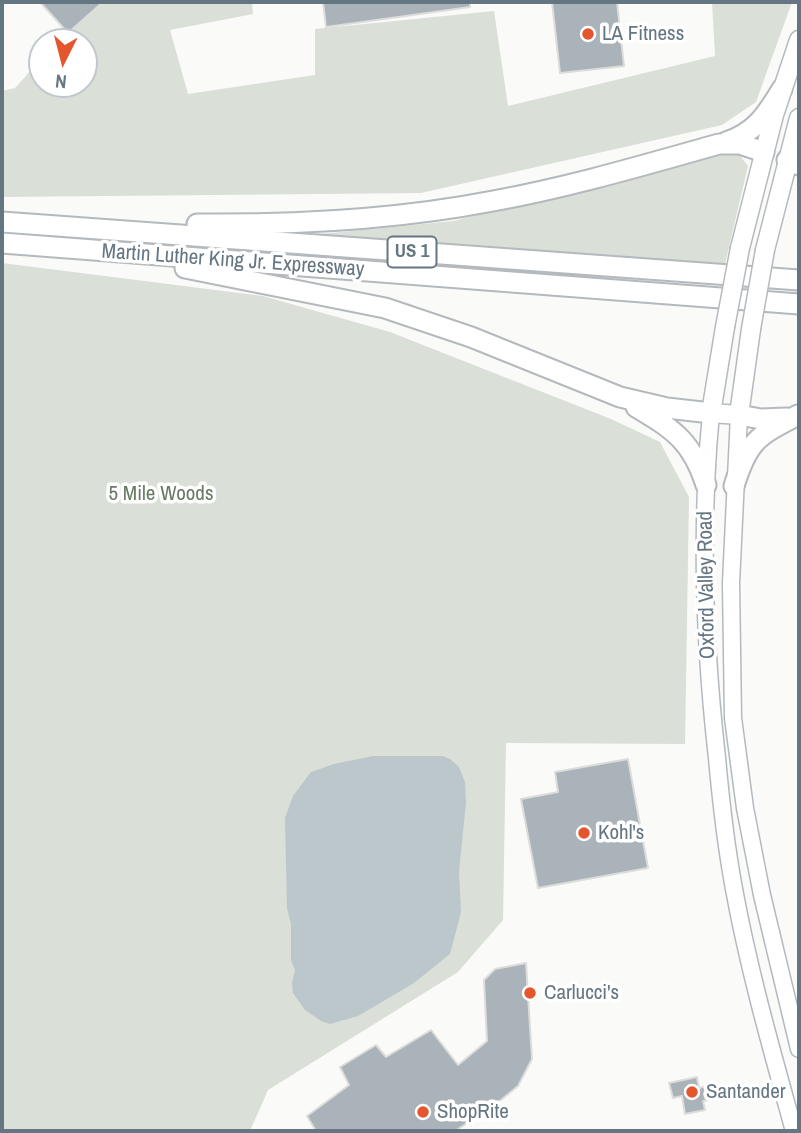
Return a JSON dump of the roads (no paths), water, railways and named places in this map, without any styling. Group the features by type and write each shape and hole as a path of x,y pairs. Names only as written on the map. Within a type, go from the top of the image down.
{"highway":[{"path":"26,224 259,224 411,214 545,190 719,144 753,130 769,112 782,89"},
{"path":"719,144 740,144 764,152"},
{"name":"Martin Luther King Jr. Expressway","path":"2,222 799,281"},
{"name":"Martin Luther King Jr. Expressway","path":"2,243 799,304"},
{"path":"87,250 385,308 481,340 620,397 651,406 711,413"},
{"path":"620,397 678,434 697,461 706,485"},
{"path":"739,415 774,419 799,415"},
{"path":"734,486 743,460 754,442 769,430 799,415"}],"main road":[{"name":"Oxford Valley Road","path":"794,1131 751,971 726,846 706,640 704,563 711,413 725,327 740,248 764,152 799,40"},
{"name":"Oxford Valley Road","path":"799,118 793,162 765,250 739,415 734,486 730,640 733,718 745,808 799,1049"},
{"path":"764,152 793,162"},
{"path":"711,413 739,415"}],"place":[{"name":"LA Fitness","path":"588,34"},
{"name":"Kohl's","path":"584,833"},
{"name":"Carlucci's","path":"530,993"},
{"name":"Santander","path":"692,1092"},
{"name":"ShopRite","path":"423,1112"}],"park label":[{"name":"5 Mile Woods","path":"161,494"}]}
